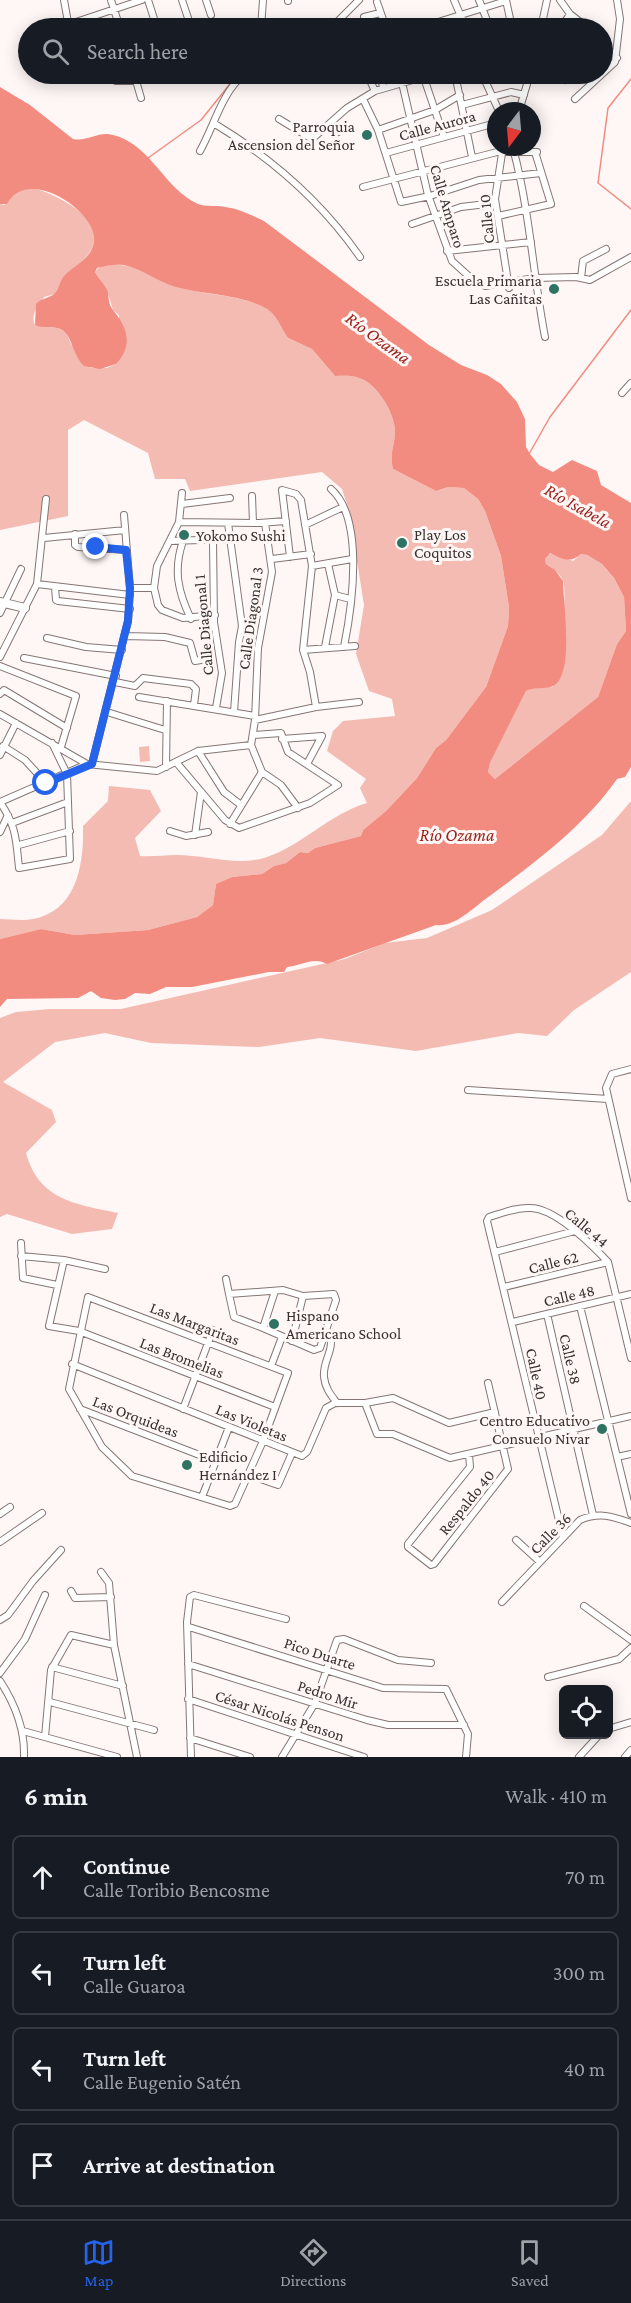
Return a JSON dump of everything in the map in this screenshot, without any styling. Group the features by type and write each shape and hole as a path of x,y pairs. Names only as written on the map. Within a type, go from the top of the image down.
{"main road":[{"path":"3,602 24,608"}],"street":[{"path":"64,0 67,18"},
{"path":"111,0 117,18"},
{"path":"91,18 142,0"},
{"path":"148,0 154,18"},
{"path":"182,0 188,18"},
{"path":"206,0 211,15"},
{"path":"261,18 262,0"},
{"path":"341,18 359,0"},
{"path":"454,0 461,18"},
{"path":"479,0 486,18"},
{"path":"544,18 547,0"},
{"path":"560,0 575,18"},
{"path":"613,61 616,58 619,40 617,0"},
{"path":"454,18 506,1 510,18"},
{"path":"377,2 382,18"},
{"path":"364,17 380,13"},
{"path":"567,18 570,14"},
{"path":"613,43 619,40"},
{"path":"613,55 616,58"},
{"path":"137,84 141,98"},
{"path":"200,151 215,124 220,106 232,84"},
{"path":"372,84 375,91"},
{"path":"279,119 312,139 347,108 375,91 392,84"},
{"name":"Calle Amparo","path":"402,84 422,169 447,251 452,261 481,285 508,285 535,278 590,280 631,256"},
{"path":"426,84 444,137"},
{"path":"457,84 472,157"},
{"path":"487,84 495,102"},
{"path":"522,102 527,84"},
{"path":"575,99 591,84"},
{"path":"462,105 511,92 524,95"},
{"path":"378,130 435,110 460,95"},
{"path":"363,99 378,130 401,202 430,196 479,180 540,173"},
{"path":"330,123 338,132"},
{"path":"215,124 251,145 308,193 329,215 360,256"},
{"name":"Calle Aurora","path":"386,153 487,125"},
{"path":"363,187 487,153"},
{"name":"Calle 10","path":"501,156 495,203 508,285"},
{"path":"515,156 528,210 535,278 545,337"},
{"path":"498,216 550,205 537,156"},
{"path":"412,224 460,207 495,203"},
{"path":"447,251 531,242"},
{"path":"581,278 583,261 606,249"},
{"path":"622,393 631,383"},
{"path":"331,489 344,507 353,547 344,646"},
{"path":"290,557 282,490 299,496 311,554 312,566 303,650 310,672 316,707"},
{"path":"182,493 179,522 157,566 154,588 162,610 191,619 215,615"},
{"path":"252,496 253,523"},
{"path":"0,657 37,584 44,538 46,498"},
{"path":"182,504 230,498"},
{"path":"305,525 344,507"},
{"path":"51,742 67,774 71,859 18,867 19,845 12,824 0,802 46,783 67,774 90,764 116,679 130,609 124,514"},
{"path":"179,522 265,523 286,521"},
{"path":"228,523 242,626 234,712"},
{"name":"Calle Diagonal 3","path":"251,745 255,718 256,664 269,594 272,559 265,523"},
{"path":"44,538 125,530"},
{"path":"75,534 75,545 78,547 126,550"},
{"path":"170,541 231,539"},
{"name":"Calle Diagonal 1","path":"213,540 215,615 222,673 216,708"},
{"path":"183,541 177,569 178,585 191,619"},
{"path":"272,559 311,554"},
{"path":"312,566 352,559"},
{"path":"325,648 335,595 328,564"},
{"path":"0,614 3,602 21,569"},
{"path":"37,584 130,592 154,588"},
{"path":"55,587 58,601 130,609"},
{"path":"335,595 350,599"},
{"path":"125,636 182,639 190,643 195,661 207,659"},
{"path":"47,638 86,647 122,650"},
{"path":"303,650 355,646"},
{"path":"24,658 116,679 135,686 143,678 191,684 196,689 194,705"},
{"path":"0,666 76,696 61,747"},
{"path":"0,694 4,690 67,728"},
{"path":"139,697 216,708 255,718 359,702"},
{"path":"166,767 167,701"},
{"path":"106,712 165,730"},
{"path":"1,715 90,764 157,771 198,751 251,745 261,772 281,785 298,808"},
{"path":"0,755 16,723"},
{"path":"176,762 230,824 242,828 320,798 338,783 288,752 280,732 253,735"},
{"path":"282,739 322,736 307,764"},
{"path":"3,746 25,760 46,783"},
{"path":"198,751 224,792 241,805"},
{"path":"230,824 261,772"},
{"path":"195,835 201,792"},
{"path":"12,824 68,802"},
{"path":"0,832 8,815"},
{"path":"19,845 70,831"},
{"path":"170,831 186,836 208,832"},
{"path":"631,1069 612,1074 607,1080 608,1099 631,1198"},
{"path":"468,1090 608,1099"},
{"name":"Calle 44","path":"489,1216 527,1207 536,1208 575,1231 608,1262 631,1358"},
{"name":"Calle 40","path":"489,1216 487,1221 513,1322 537,1438 563,1537"},
{"path":"495,1252 575,1231"},
{"path":"21,1243 23,1278 57,1286 64,1260"},
{"path":"21,1256 64,1260 105,1269"},
{"name":"Calle 62","path":"504,1287 608,1262"},
{"path":"226,1279 229,1294 234,1317 317,1350 336,1297 334,1294 319,1293 303,1296 275,1291 229,1294"},
{"name":"Las Bromelias","path":"57,1286 47,1324 79,1331 275,1407"},
{"path":"263,1328 275,1291"},
{"name":"Calle 48","path":"513,1322 631,1294"},
{"path":"292,1341 303,1296"},
{"name":"Las Margaritas","path":"79,1331 87,1299 90,1297 271,1366 288,1375 275,1407"},
{"path":"580,1306 631,1514"},
{"name":"Calle 38","path":"547,1314 593,1515"},
{"path":"183,1409 213,1330"},
{"path":"326,1330 331,1338 331,1350 324,1375 327,1389 337,1403 365,1403 393,1398 449,1423 495,1412"},
{"path":"79,1331 69,1389 102,1447 132,1476 230,1506 235,1504 249,1475 275,1407"},
{"path":"271,1366 282,1337"},
{"name":"Las Violetas","path":"72,1364 292,1453 305,1454 326,1408 337,1403"},
{"name":"Respaldo 40","path":"469,1454 470,1467 408,1544 408,1547 434,1564 507,1473 508,1464 488,1383"},
{"path":"365,1403 376,1434 393,1434 444,1458 631,1416"},
{"name":"Las Orquideas","path":"80,1409 215,1461"},
{"path":"202,1497 229,1427"},
{"path":"249,1475 278,1485 292,1453"},
{"path":"617,1457 631,1454"},
{"path":"0,1514 10,1507"},
{"path":"0,1542 42,1513"},
{"name":"Calle 36","path":"501,1602 580,1520 593,1515 631,1522"},
{"path":"516,1540 540,1562"},
{"path":"0,1620 9,1615 33,1581 61,1550"},
{"path":"101,1572 108,1580 114,1645 137,1757"},
{"path":"71,1591 75,1598 111,1597"},
{"path":"0,1673 26,1639 45,1594"},
{"path":"191,1757 187,1604 190,1597 194,1595 286,1619"},
{"path":"584,1606 631,1640"},
{"name":"Pico Duarte","path":"189,1627 326,1668 383,1688 446,1689 464,1725"},
{"path":"45,1737 52,1667 71,1635 114,1645"},
{"path":"282,1757 315,1703 326,1668 340,1639 398,1660 431,1663"},
{"path":"548,1677 619,1659 631,1648"},
{"name":"Pedro Mir","path":"188,1664 388,1725 464,1725"},
{"path":"52,1667 123,1686"},
{"path":"0,1681 12,1700 23,1731 24,1757"},
{"name":"César Nicolás Penson","path":"188,1699 364,1757"},
{"path":"50,1702 154,1730"},
{"path":"613,1728 631,1722"},
{"path":"464,1725 468,1734 466,1757"},
{"path":"23,1731 117,1757"},
{"path":"190,1738 250,1757"},
{"path":"579,1757 595,1739"},
{"path":"625,1757 631,1750"}],"shaded area":[{"path":"31,187 76,208 93,227 95,237 88,255 63,281 55,294 44,297 39,304 34,314 35,325 57,328 66,332 71,344 91,368 107,368 116,364 119,315 113,310 108,293 95,272 100,267 110,265 127,266 183,289 232,297 267,309 277,319 288,338 312,349 335,376 359,378 378,392 394,424 393,469 436,491 448,487 464,488 478,499 485,511 501,556 509,607 508,626 486,687 446,740 436,748 417,778 386,811 363,830 361,836 315,848 308,853 300,852 286,863 274,866 262,874 232,877 216,884 213,905 197,917 148,930 75,935 41,929 0,939 0,919 29,920 48,914 60,906 68,896 79,870 83,826 108,801 109,786 150,790 161,811 135,838 140,856 187,855 242,861 264,858 291,846 353,808 367,803 360,788 366,779 327,751 333,731 343,721 395,716 392,699 369,691 356,654 364,605 349,510 342,489 322,472 190,491 185,479 155,479 148,453 84,420 68,430 68,516 0,530 0,204 5,205 15,192"},
{"path":"549,553 573,561 581,554 587,555 602,564 614,578 624,597 626,631 617,644 598,697 495,779 488,772 490,763 526,691 532,688 553,687 563,617 564,590 560,576 546,564 545,559"},
{"path":"149,746 150,761 140,762 139,747"},
{"path":"631,801 631,972 574,1010 547,1036 518,1033 416,1051 320,1038 259,1047 151,1043 105,1033 55,1042 3,1082 52,1110 56,1122 26,1153 32,1169 49,1190 73,1202 118,1213 112,1229 72,1234 7,1214 0,1217 0,1018 16,1012 50,1009 121,1009 345,959 385,943 427,938 492,910 602,835"}],"water":[{"name":"Río Ozama","path":"0,87 30,105 73,139 108,134 138,147 176,188 198,204 236,209 264,221 429,345 461,365 487,375 501,384 517,402 525,419 526,447 539,465 553,472 572,460 597,471 601,485 631,503 631,767 625,777 617,779 590,812 559,842 465,915 450,923 436,925 327,964 312,961 287,967 284,972 269,972 192,987 166,987 150,994 135,993 125,999 101,998 91,991 78,998 7,999 0,1007 0,939 41,929 75,935 148,930 197,917 213,905 216,884 232,877 262,874 274,866 286,863 300,852 308,853 315,848 361,836 363,830 386,811 417,778 436,748 446,740 486,687 508,626 509,607 501,556 485,511 478,499 464,488 448,487 436,491 393,469 395,431 392,416 384,400 366,381 356,377 335,376 312,349 288,338 271,312 257,304 176,287 138,269 121,265 100,267 95,272 107,290 110,306 125,330 127,343 125,350 116,364 100,369 84,366 65,332 56,328 35,325 36,304 55,293 64,276 91,251 94,234 88,221 62,198 47,191 31,189 17,193 7,204 0,204","holes":["550,553 569,560 581,554 587,555 602,564 614,578 624,597 626,631 617,644 598,697 495,779 488,772 490,763 526,691 553,686 560,679 564,668 566,637 563,581 555,570 546,564 545,559"]}],"waterway":[{"path":"631,79 608,108 598,183 631,209"},
{"path":"148,158 201,120 230,84"},
{"path":"529,454 550,417 631,310"}],"place":[{"name":"Parroquia Ascension del Señor","path":"367,135"},
{"name":"Escuela Primaria Las Cañitas","path":"554,289"},
{"name":"Yokomo Sushi","path":"184,535"},
{"name":"Play Los Coquitos","path":"402,543"},
{"name":"Hispano Americano School","path":"274,1324"},
{"name":"Centro Educativo Consuelo Nivar","path":"602,1429"},
{"name":"Edificio Hernández I","path":"187,1465"}],"route":[{"path":"46,783 87,764 92,764 101,738 122,650 130,609 126,550 96,547"}],"water label":[{"name":"Río Isabela","path":"578,506"}]}
